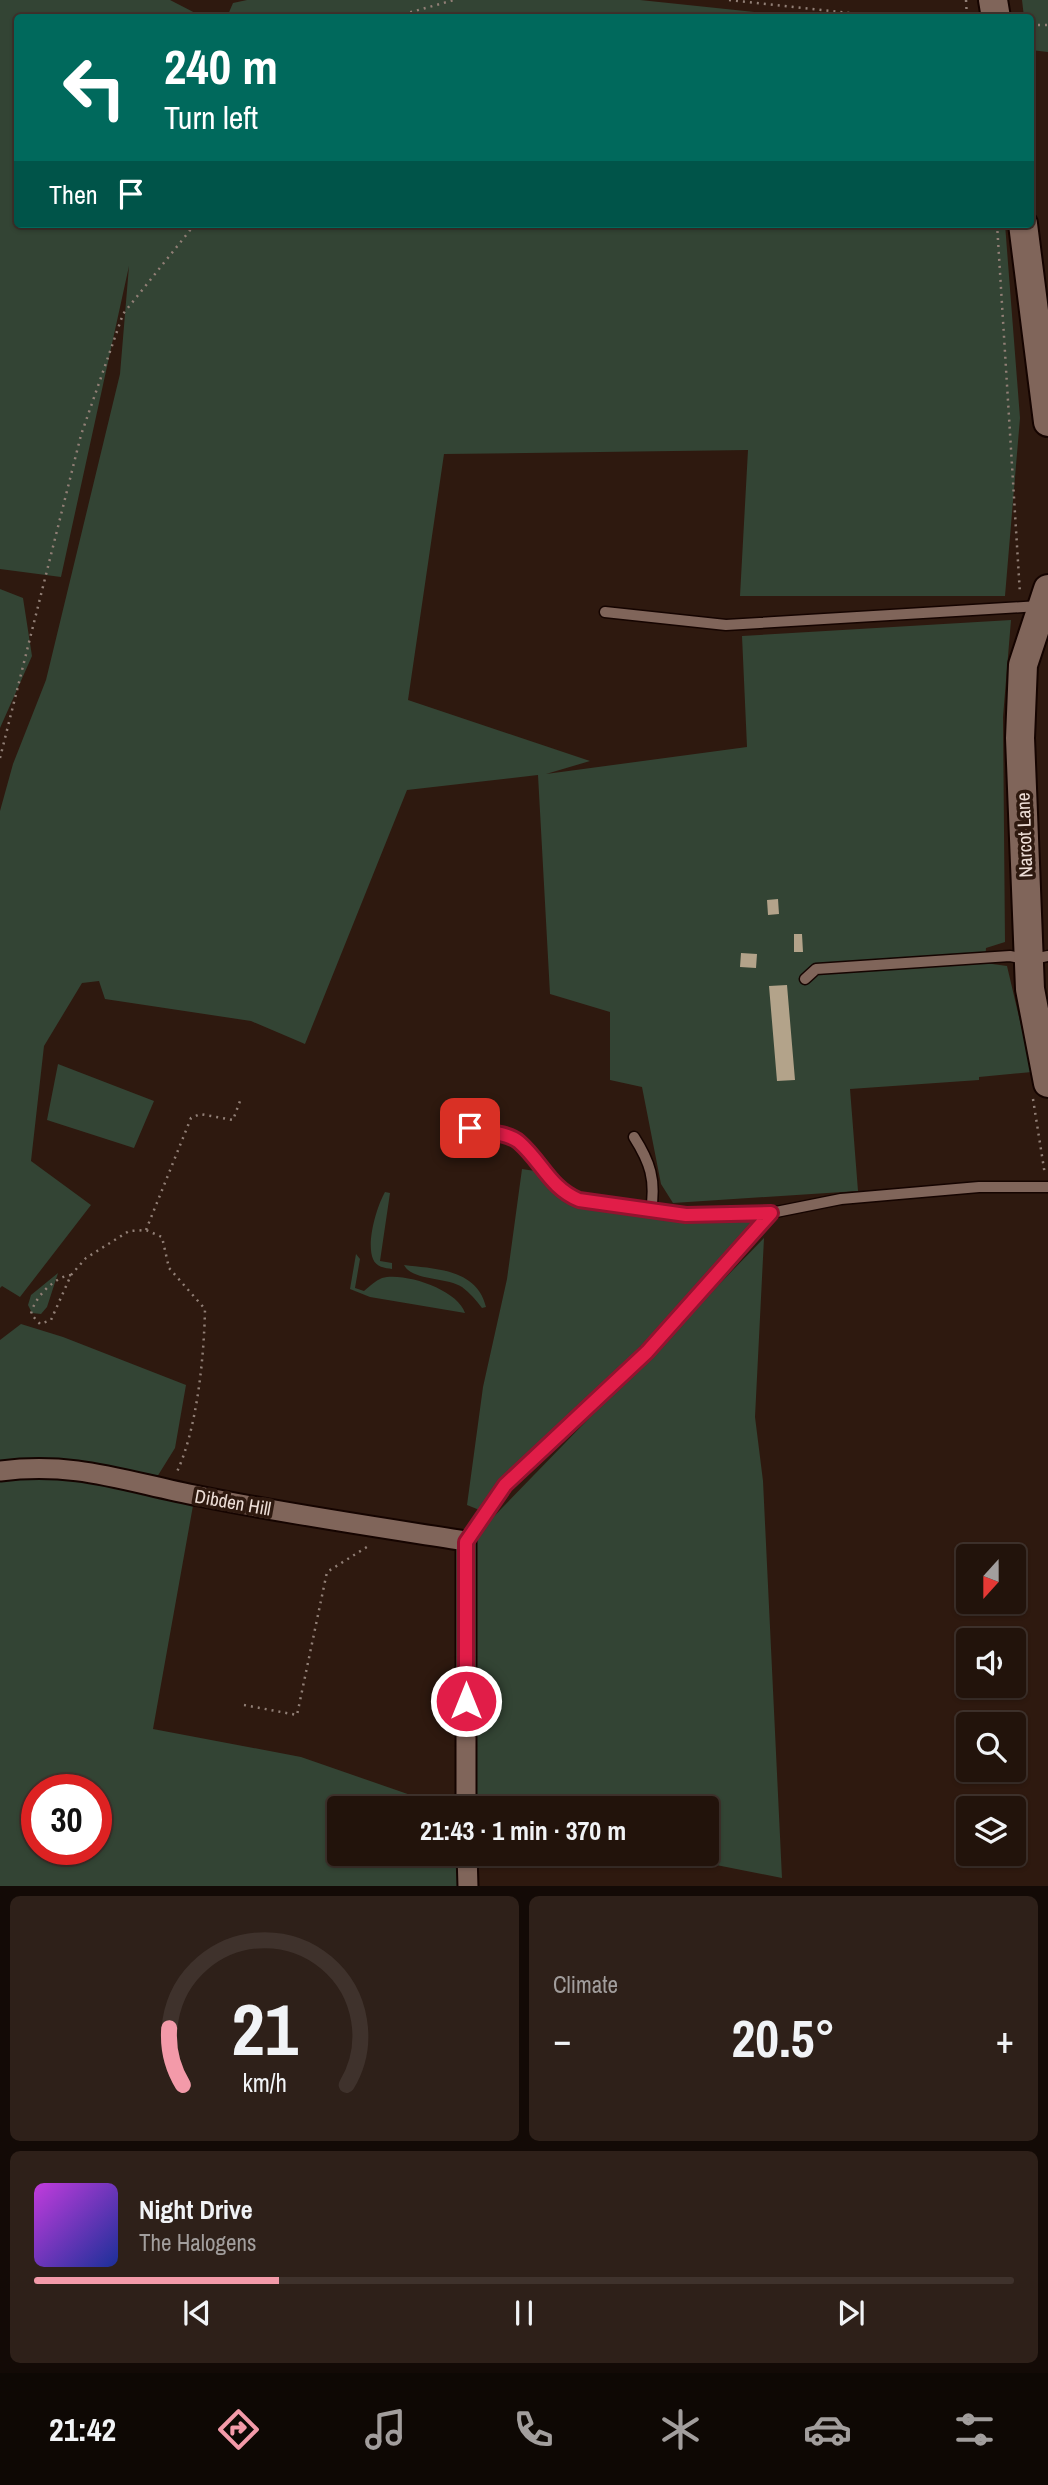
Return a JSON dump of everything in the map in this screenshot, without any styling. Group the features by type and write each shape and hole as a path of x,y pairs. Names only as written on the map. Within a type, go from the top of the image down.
{"street":[{"path":"1024,228 1048,422"},
{"name":"Narcot Lane","path":"1045,597 1023,665 1020,738 1039,958 1030,989 1048,1083"},
{"name":"Dibden Hill","path":"0,1471 30,1467 79,1469 169,1489 466,1542"},
{"path":"466,1542 466,1796"},
{"path":"467,1866 468,1886"}],"lane":[{"path":"605,612 726,625 917,616 1045,597"},
{"path":"805,979 816,969 1010,956 1039,958"},
{"path":"452,1125 518,1140 563,1194 579,1200 686,1215 771,1213 841,1199 979,1187 1048,1187"},
{"path":"634,1137 649,1160 655,1189 651,1210"},
{"path":"466,1542 505,1485 647,1352 771,1213"}],"path":[{"path":"404,14 454,0"},
{"path":"729,0 858,14"},
{"path":"0,758 81,435 123,314 192,228"},
{"path":"146,1230 191,1118 200,1114 233,1120 240,1101"},
{"path":"71,1275 61,1276 33,1303 31,1314 40,1324 51,1320 71,1275 86,1258 129,1231 146,1230 162,1237 169,1268 205,1309 191,1424 182,1462 169,1489"},
{"path":"244,1705 297,1715 327,1572 349,1556 397,1530"}],"green space":[{"path":"0,0 170,0 197,14 14,14 14,228 1005,228 1020,418 1005,596 740,596 748,450 444,454 408,700 590,761 546,774 747,747 742,636 1011,620 1003,717 1005,942 986,948 985,963 1007,966 1032,1072 979,1077 979,1080 850,1089 858,1191 673,1203 661,1184 642,1087 610,1080 610,1012 550,994 538,775 407,790 305,1044 251,1021 105,999 99,981 82,983 44,1046 31,1161 91,1205 20,1297 2,1286 0,1288 0,811 13,764 46,680 120,374 129,266 61,577 0,569"},
{"path":"247,0 640,0 773,14 228,14 233,3"},
{"path":"1022,0 1048,0 1048,52 1034,50 1034,14 1024,14"},
{"path":"0,589 23,598 32,656 0,728"},
{"path":"58,1064 154,1101 134,1148 47,1120"},
{"path":"522,1169 535,1171 549,1188 568,1199 653,1214 760,1216 759,1223 482,1511 467,1505 483,1387 507,1279"},
{"path":"385,1192 390,1193 380,1261 392,1263 392,1269 376,1264 371,1252 373,1224"},
{"path":"764,1238 755,1417 763,1481 782,1878 719,1866 719,1796 475,1796 471,1540"},
{"path":"356,1254 360,1259 355,1288 364,1291 382,1278 417,1280 442,1290 460,1305 465,1313 370,1297 350,1289"},
{"path":"404,1265 442,1270 465,1278 481,1294 486,1307 482,1308 462,1287 414,1274"},
{"path":"58,1273 47,1307 41,1314 32,1313 28,1305 31,1295"},
{"path":"21,1324 63,1337 186,1385 175,1448 157,1477 69,1464 0,1465 0,1340"},
{"path":"0,1479 69,1480 194,1500 153,1729 301,1757 413,1796 327,1796 327,1866 462,1866 462,1886 0,1886"}],"building":[{"path":"778,899 779,914 768,915 767,900"},
{"path":"794,934 802,934 803,952 794,952"},
{"path":"741,953 757,954 756,968 740,967"},
{"path":"787,985 795,1080 777,1081 769,986"}],"route":[{"path":"466,1701 466,1542 505,1485 647,1352 771,1213 686,1215 579,1200 563,1194 518,1140 470,1128"}]}
